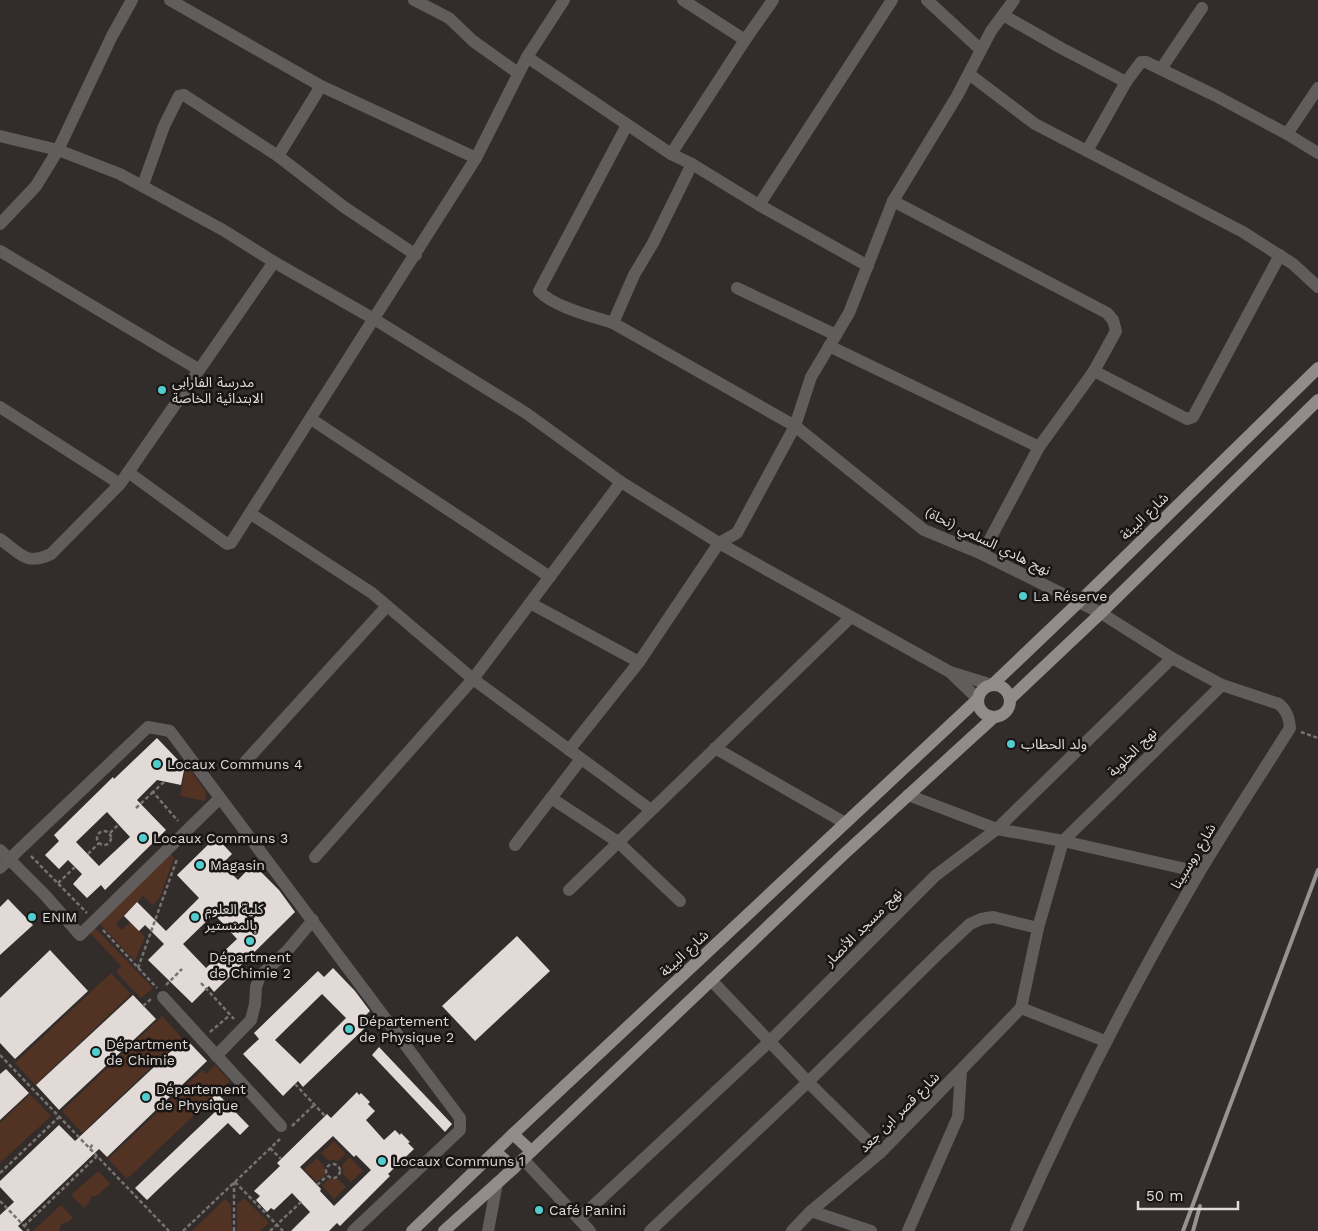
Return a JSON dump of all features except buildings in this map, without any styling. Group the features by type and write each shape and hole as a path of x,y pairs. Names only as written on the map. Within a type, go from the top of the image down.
{"main road":[{"name":"شارع البيئة","path":"412,1231 513,1134 978,699 982,689 992,685 1078,603 1318,368"},
{"path":"444,1231 523,1159 908,795 994,717 1004,713 1010,699 1318,400"},
{"path":"992,685 1006,690 1010,699"},
{"path":"978,699 978,704 984,713 994,717"},
{"path":"513,1134 523,1159"},
{"path":"496,1152 523,1159"}],"street":[{"path":"0,224 36,186 58,150 92,77 132,0"},
{"path":"170,0 321,86 476,158"},
{"path":"414,0 449,18 473,40 518,73"},
{"path":"128,472 227,544 232,543 476,158 518,73 564,0"},
{"path":"683,0 745,40"},
{"path":"671,154 773,0"},
{"path":"759,205 892,0"},
{"path":"927,0 981,50"},
{"path":"569,750 639,662 719,543 737,533 795,426 811,377 849,313 893,201 969,74 991,31 1014,0"},
{"path":"1161,69 1202,8"},
{"path":"1003,15 1126,82"},
{"path":"527,57 671,154 692,164 759,205 868,266"},
{"path":"1087,151 1126,82 1141,62 1146,62 1216,96 1318,153"},
{"path":"969,74 1035,124 1243,232 1280,255 1318,287"},
{"path":"278,156 321,86"},
{"path":"1287,134 1318,88"},
{"path":"143,185 164,126 179,96 184,94 278,156 344,207 416,254"},
{"name":"نهج هادي السلمي (نحاة)","path":"627,125 539,291 562,305 613,323 795,426 924,530 982,554 1078,603"},
{"path":"0,136 58,150 143,185 374,319 526,413 621,482 719,543 950,672 992,685"},
{"path":"613,323 634,275 653,243 692,164"},
{"path":"893,201 1107,313 1113,320 1116,331 1094,371 1039,447 982,554"},
{"path":"0,251 198,369"},
{"path":"1094,371 1169,411 1187,419 1193,417 1280,255"},
{"path":"0,539 27,559 38,560 51,554 120,484 274,262"},
{"path":"737,288 1039,447"},
{"path":"0,407 120,484"},
{"path":"311,419 550,576"},
{"path":"315,857 473,679 621,482"},
{"path":"251,514 372,593 473,679 651,810"},
{"path":"530,603 639,662"},
{"path":"1078,603 1100,613 1172,658 1222,685 1279,704 1286,710 1290,728"},
{"path":"245,762 387,606"},
{"path":"569,890 851,617"},
{"name":"نهج مسجد الأنصار","path":"578,1219 770,1041 935,876 997,829 1172,658"},
{"path":"950,672 978,699"},
{"name":"نهج الخلوية","path":"1063,841 1222,685"},
{"path":"0,868 5,854 22,847 148,727 170,731 458,1114 461,1122 460,1130 353,1231"},
{"name":"شارع روسبينا","path":"1016,1231 1105,1041 1200,872 1290,728"},
{"path":"716,748 845,823"},
{"path":"515,845 581,759"},
{"path":"908,795 997,829 1063,841 1200,872"},
{"path":"5,854 80,935 220,798"},
{"path":"550,798 618,842 680,901"},
{"path":"1063,841 1038,928 1021,1008 1105,1041"},
{"path":"650,1231 808,1082 970,924 981,919 994,917 1038,928"},
{"path":"216,1056 252,1020 256,987 260,976 287,951 313,920"},
{"path":"711,980 808,1082 880,1153"},
{"path":"161,994 284,1130"},
{"name":"شارع قصر ابن جعد","path":"792,1231 811,1211 880,1153 1021,1008"},
{"path":"908,1231 958,1117 961,1071"},
{"path":"523,1159 590,1231"},
{"path":"488,1231 497,1183"},
{"path":"811,1211 870,1231"}],"path":[{"path":"1290,728 1318,738"},
{"path":"136,808 164,782"},
{"path":"152,792 187,831"},
{"path":"110,833 118,825"},
{"path":"99,844 97,838 100,832 110,833"},
{"path":"99,844 105,846 109,844 112,839 110,833"},
{"path":"88,854 99,844"},
{"path":"22,847 95,922 161,994"},
{"path":"138,968 177,858"},
{"path":"57,883 75,867"},
{"path":"201,983 243,1029"},
{"path":"0,1055 169,1231"},
{"path":"17,1080 21,1076"},
{"path":"295,1084 325,1116"},
{"path":"45,1101 48,1098"},
{"path":"183,1231 270,1148 284,1130 314,1105"},
{"path":"0,1173 59,1117"},
{"path":"52,1124 56,1128"},
{"path":"78,1145 82,1140"},
{"path":"32,1143 37,1147"},
{"path":"90,1148 94,1144"},
{"path":"270,1148 281,1159"},
{"path":"24,1226 52,1196 97,1156"},
{"path":"13,1161 17,1166"},
{"path":"336,1164 340,1172 338,1176 331,1178 328,1175 326,1171 329,1165 336,1164"},
{"path":"318,1185 328,1175"},
{"path":"234,1182 283,1231"},
{"path":"234,1182 234,1231"},
{"path":"0,1201 15,1220 29,1231"},
{"path":"270,1231 300,1202"}],"shaded area":[{"path":"186,767 189,768 204,789 206,793 205,801 180,796"},
{"path":"169,852 174,858 160,897 153,905 143,896 116,924 122,930 130,922 145,937 135,961 100,924"},
{"path":"95,928 153,988 141,998 116,972 121,966 90,933"},
{"path":"111,973 131,994 35,1085 15,1063"},
{"path":"162,1016 182,1038 82,1133 62,1111"},
{"path":"215,1065 230,1081 127,1179 108,1159 202,1070 206,1074"},
{"path":"30,1094 51,1116 0,1163 0,1123"},
{"path":"334,1141 346,1154 338,1161 329,1161 321,1153"},
{"path":"350,1157 363,1171 351,1182 343,1174 342,1165"},
{"path":"317,1158 324,1166 325,1175 317,1182 304,1169"},
{"path":"98,1171 110,1184 98,1195 91,1197 84,1208 71,1195"},
{"path":"329,1179 338,1179 346,1187 334,1199 322,1186"},
{"path":"244,1198 269,1223 260,1231 237,1231 237,1204"},
{"path":"225,1199 231,1205 232,1231 192,1231"},
{"path":"61,1205 73,1218 61,1224 59,1231 34,1230"}],"railway":[{"path":"1183,1231 1318,870"},
{"path":"1193,1231 1200,1206"}],"place":[{"name":"مدرسة الفارابي الابتدائية الخاصة","path":"162,390"},
{"name":"La Réserve","path":"1023,596"},
{"name":"ولد الحطاب","path":"1011,744"},
{"name":"Locaux Communs 4","path":"157,764"},
{"name":"Locaux Communs 3","path":"143,838"},
{"name":"Magasin","path":"200,865"},
{"name":"ENIM","path":"32,917"},
{"name":"كلية العلوم بالمنستير","path":"195,917"},
{"name":"Départment de Chimie 2","path":"250,941"},
{"name":"Département de Physique 2","path":"349,1029"},
{"name":"Départment de Chimie","path":"96,1052"},
{"name":"Département de Physique","path":"146,1097"},
{"name":"Locaux Communs 1","path":"382,1161"},
{"name":"Café Panini","path":"539,1210"}]}
